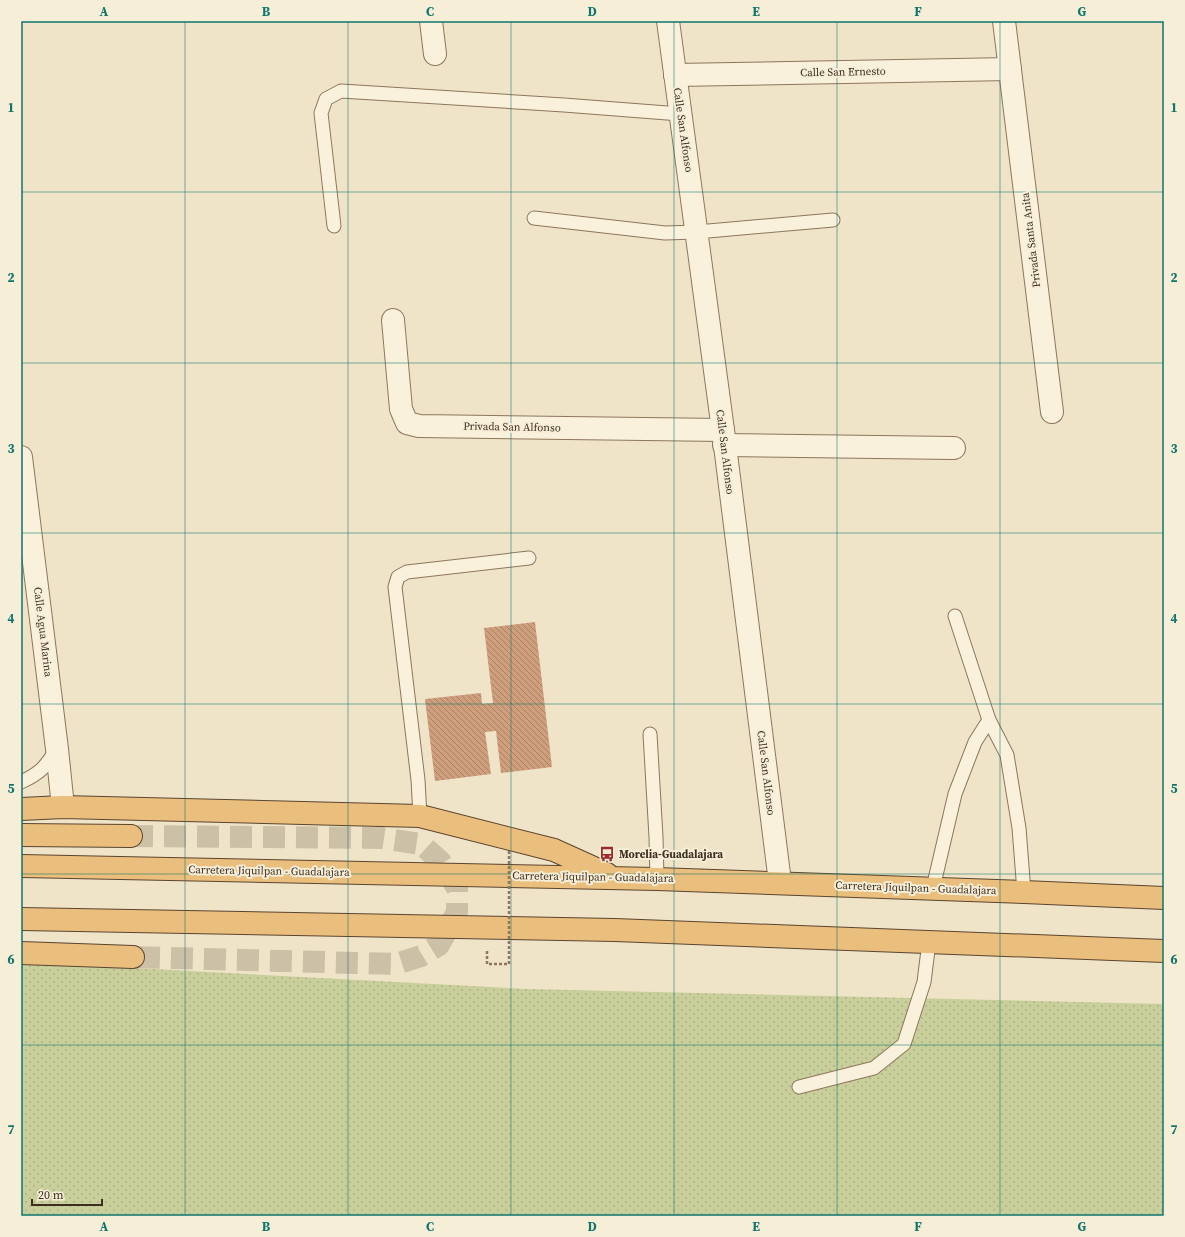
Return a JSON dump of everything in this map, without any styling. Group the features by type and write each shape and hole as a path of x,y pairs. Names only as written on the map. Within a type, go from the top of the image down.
{"highway":[{"path":"21,809 63,807 420,816 554,850 613,878"},
{"path":"21,834 131,836"},
{"name":"Carretera Jiquilpan - Guadalajara","path":"21,866 780,882 1164,898"},
{"path":"21,918 616,930 1164,951"},
{"path":"21,953 133,957"}],"street":[{"path":"431,21 435,54"},
{"name":"Calle San Alfonso","path":"668,21 724,437 780,882"},
{"name":"Privada Santa Anita","path":"1004,21 1052,412"},
{"name":"Calle San Ernesto","path":"675,75 1010,69"},
{"name":"Privada San Alfonso","path":"393,320 401,409 407,423 419,426 724,437"},
{"path":"724,437 954,448"},
{"name":"Calle Agua Marina","path":"21,457 63,807"}],"lane":[{"path":"334,226 321,113 326,99 341,91 680,114"},
{"path":"534,218 665,233 697,232 833,220"},
{"path":"420,816 418,780 395,587 398,577 407,572 528,558"},
{"path":"955,616 989,720 1007,755 1019,828 1024,892"},
{"path":"933,888 955,794 975,742 989,720"},
{"path":"650,734 657,879"},
{"path":"21,782 35,776 45,768 57,749"},
{"path":"799,1087 874,1068 904,1044 924,982 929,942"}],"path":[{"path":"488,928 487,964 509,964 509,849"}],"green space":[{"path":"21,962 527,989 1164,1004 1164,1216 21,1216"}],"building":[{"path":"535,622 552,767 501,773 496,731 485,732 491,774 435,781 425,699 481,693 482,704 493,703 484,628"}],"tunnel":[{"path":"131,836 381,838 421,844 441,862 457,888 457,912 439,945 421,956 396,964 133,957"}],"place":[{"name":"Morelia-Guadalajara","path":"607,854"}]}
